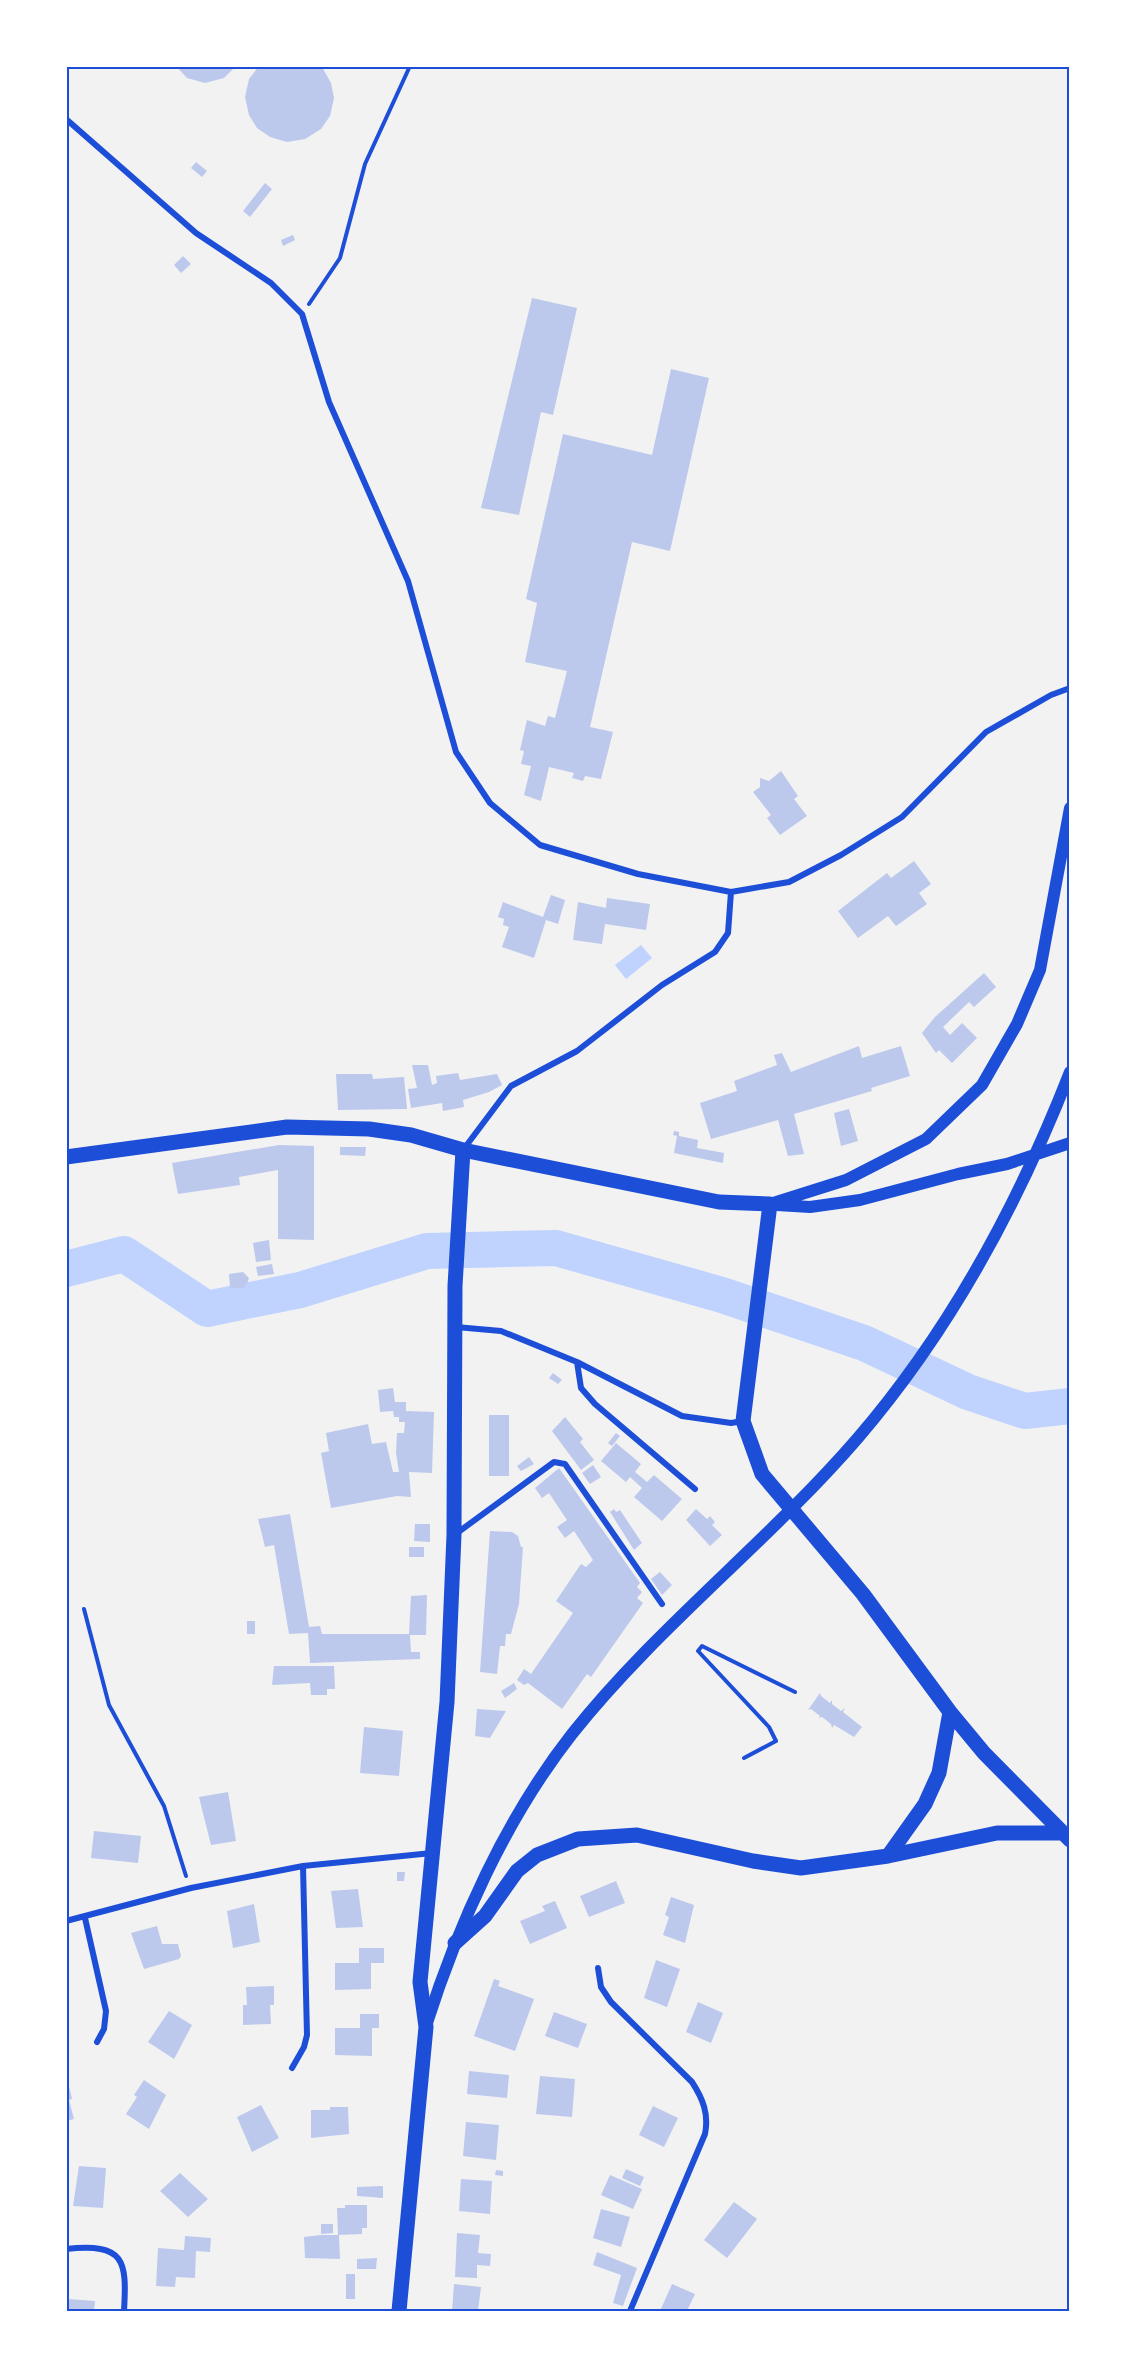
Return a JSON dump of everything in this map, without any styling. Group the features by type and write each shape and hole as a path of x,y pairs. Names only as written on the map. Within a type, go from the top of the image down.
{"main road":[{"path":"770,1204 846,1180 926,1139 982,1085 1017,1024 1040,970 1070,808"},
{"path":"426,2027 455,1943 483,1881 544,1773 573,1734 646,1653 814,1486 856,1440 908,1375 950,1316 1012,1205 1070,1072"},
{"path":"66,1157 287,1127 369,1129 719,1202 810,1207 860,1200 1007,1164 1070,1143"},
{"path":"399,2311 426,2027 420,1982 447,1702 454,1535 455,1286 463,1150"},
{"path":"770,1204 743,1421 762,1474 863,1594 950,1712 984,1753 1066,1836"},
{"path":"888,1856 925,1804 939,1773 950,1712"},
{"path":"455,1943 486,1916 517,1871 537,1855 578,1839 637,1835 753,1861 801,1868 888,1856 997,1833 1066,1836"}],"street":[{"path":"66,119 196,233 271,283 302,314 329,402 408,580 456,752 490,803 540,845 638,874 731,892 789,882 841,855 902,817 986,732 1051,695 1070,688"},
{"path":"463,1150 511,1086 577,1051 662,985 715,952 728,933 731,892"},
{"path":"455,1327 501,1331 577,1362 682,1416 731,1422 743,1421"},
{"path":"577,1362 582,1388 594,1404 695,1489"},
{"path":"454,1535 554,1462 565,1464 662,1604"},
{"path":"66,1921 191,1888 303,1866 432,1852"},
{"path":"292,2068 304,2047 307,2035 303,1866"},
{"path":"85,1917 106,2011 104,2029 98,2042"},
{"path":"598,1968 601,1987 611,2002 692,2082 701,2096 706,2112 705,2134 630,2311"},
{"path":"66,2249 99,2249 120,2260 124,2266 126,2278 124,2311"}],"path":[{"path":"302,314 340,258 365,164 410,66"},
{"path":"84,1609 109,1705 164,1806 180,1863 191,1888"},
{"path":"744,1758 776,1741 769,1727 698,1651 702,1646 795,1692"}],"water":[{"path":"641,945 652,958 626,979 615,965"}],"building":[{"path":"176,66 236,66 224,78 205,83 187,78"},
{"path":"259,66 322,67 331,83 334,98 330,116 321,129 305,139 287,142 270,137 257,128 249,115 245,97 249,79"},
{"path":"196,162 207,171 202,177 191,168"},
{"path":"265,183 272,189 250,217 243,211"},
{"path":"293,235 295,240 283,246 281,240"},
{"path":"183,256 191,264 181,273 174,265"},
{"path":"532,298 577,308 553,415 541,412 519,515 481,508"},
{"path":"671,369 709,378 670,551 632,542 590,727 613,732 601,779 585,776 583,781 572,778 574,773 549,767 541,801 524,795 531,766 521,764 524,751 520,750 527,720 545,726 548,716 555,718 567,671 525,662 537,603 526,599 563,434 652,455"},
{"path":"781,771 798,796 794,799 807,816 780,835 767,818 771,815 753,792 760,787 760,778 769,781"},
{"path":"914,861 931,884 919,893 927,904 896,926 888,916 858,938 838,911 887,873 891,878"},
{"path":"551,895 565,900 558,924 546,920 534,958 502,947 509,927 503,925 504,919 498,917 503,902 543,917"},
{"path":"607,898 650,904 646,930 605,924 602,944 573,940 578,902 606,908"},
{"path":"984,973 996,987 974,1007 969,1002 943,1027 950,1035 962,1023 977,1038 952,1063 939,1050 936,1053 922,1033 935,1017"},
{"path":"859,1046 862,1058 901,1046 910,1076 871,1088 872,1091 794,1114 804,1154 788,1156 778,1120 711,1139 700,1103 737,1091 734,1081 777,1065 774,1055 782,1053 791,1072"},
{"path":"412,1065 428,1065 432,1085 437,1083 436,1076 458,1073 460,1080 497,1074 502,1085 489,1092 463,1100 464,1107 443,1111 442,1103 411,1108 408,1089 417,1088"},
{"path":"336,1074 372,1074 373,1079 404,1077 407,1109 338,1110"},
{"path":"849,1109 858,1141 841,1146 834,1113"},
{"path":"674,1131 679,1132 679,1136 698,1140 697,1148 724,1153 723,1163 674,1153 677,1136 673,1135"},
{"path":"279,1145 314,1146 314,1240 278,1239 278,1170 239,1177 240,1185 178,1194 172,1163"},
{"path":"340,1147 366,1147 365,1156 340,1155"},
{"path":"269,1240 271,1260 256,1262 253,1243"},
{"path":"272,1264 274,1274 258,1276 256,1267"},
{"path":"243,1272 249,1278 244,1288 230,1288 229,1274"},
{"path":"553,1373 562,1380 558,1384 549,1378"},
{"path":"393,1388 395,1402 406,1402 406,1411 434,1412 432,1473 409,1472 411,1497 397,1496 331,1508 321,1453 329,1451 326,1433 368,1424 372,1444 386,1442 393,1472 399,1472 396,1453 397,1433 404,1433 405,1422 399,1422 399,1417 394,1417 393,1411 380,1412 378,1390"},
{"path":"489,1415 509,1415 509,1476 489,1476"},
{"path":"565,1417 583,1439 580,1442 594,1460 581,1470 552,1431"},
{"path":"616,1433 620,1436 612,1446 608,1443"},
{"path":"616,1443 641,1464 635,1472 647,1482 654,1475 682,1499 662,1521 634,1497 642,1488 630,1477 626,1482 601,1461"},
{"path":"529,1457 534,1464 521,1471 517,1466"},
{"path":"593,1465 601,1477 590,1484 582,1473"},
{"path":"559,1468 640,1583 637,1587 642,1592 637,1598 643,1603 591,1677 587,1674 562,1709 528,1683 524,1685 517,1680 524,1669 531,1674 573,1613 556,1601 581,1564 586,1567 593,1560 574,1531 565,1538 557,1527 567,1520 549,1493 542,1498 535,1488"},
{"path":"614,1509 616,1512 620,1510 642,1543 634,1550 610,1512"},
{"path":"696,1509 707,1519 710,1516 715,1522 712,1525 722,1535 710,1546 686,1520"},
{"path":"290,1514 309,1627 320,1626 322,1634 409,1634 411,1596 427,1595 426,1635 410,1635 411,1652 420,1652 420,1659 310,1663 308,1633 289,1634 274,1545 265,1547 258,1519"},
{"path":"415,1524 430,1524 430,1542 414,1541"},
{"path":"490,1531 512,1532 518,1536 521,1547 523,1547 519,1604 511,1634 506,1634 505,1646 500,1646 497,1674 480,1672"},
{"path":"409,1547 424,1547 424,1557 409,1557"},
{"path":"660,1572 672,1585 662,1595 651,1579"},
{"path":"247,1621 255,1621 255,1634 247,1634"},
{"path":"274,1666 334,1666 335,1689 327,1689 327,1695 311,1695 310,1683 272,1685"},
{"path":"514,1683 517,1689 505,1698 501,1691"},
{"path":"820,1693 830,1703 832,1700 832,1704 841,1711 845,1708 843,1712 862,1727 854,1737 834,1725 832,1728 831,1724 822,1717 819,1718 820,1716 811,1709 808,1710"},
{"path":"477,1709 506,1711 490,1738 475,1736"},
{"path":"364,1727 403,1731 399,1776 360,1773"},
{"path":"228,1792 236,1841 211,1845 199,1797"},
{"path":"94,1831 141,1836 138,1863 91,1858"},
{"path":"397,1872 405,1872 404,1881 397,1881"},
{"path":"616,1881 625,1903 589,1917 580,1896"},
{"path":"358,1889 363,1927 336,1928 331,1891"},
{"path":"671,1897 694,1905 685,1943 663,1935 669,1917 665,1915"},
{"path":"555,1901 567,1928 530,1944 520,1921 545,1911 542,1906"},
{"path":"254,1904 260,1942 233,1948 227,1911"},
{"path":"157,1926 162,1944 178,1944 181,1956 179,1959 144,1969 131,1933"},
{"path":"359,1948 384,1948 384,1963 371,1963 371,1989 335,1990 335,1963 359,1963"},
{"path":"656,1960 680,1969 667,2007 644,1998"},
{"path":"494,1979 500,1981 498,1986 534,1999 515,2051 474,2036"},
{"path":"274,1986 274,2005 270,2005 271,2024 243,2025 243,2005 247,2005 246,1987"},
{"path":"698,2002 723,2013 711,2043 686,2032"},
{"path":"169,2011 192,2025 174,2059 148,2042"},
{"path":"554,2012 587,2024 578,2048 545,2036"},
{"path":"360,2014 379,2014 379,2028 372,2028 372,2056 335,2055 335,2028 360,2028"},
{"path":"469,2071 509,2075 507,2098 467,2094"},
{"path":"540,2076 575,2079 572,2117 536,2114"},
{"path":"144,2080 166,2095 149,2129 126,2114 137,2097 134,2095"},
{"path":"66,2082 68,2082 72,2099 69,2100 74,2119 66,2121"},
{"path":"261,2105 279,2138 252,2152 237,2117"},
{"path":"653,2106 678,2118 664,2147 639,2135"},
{"path":"330,2107 348,2107 349,2134 311,2138 311,2110 330,2110"},
{"path":"466,2122 499,2125 496,2160 463,2156"},
{"path":"79,2166 106,2168 103,2208 73,2206"},
{"path":"626,2169 644,2177 640,2186 622,2178"},
{"path":"496,2170 503,2171 503,2176 495,2175"},
{"path":"180,2173 208,2199 188,2217 160,2191"},
{"path":"610,2175 642,2189 633,2209 601,2195"},
{"path":"461,2179 492,2181 490,2214 459,2211"},
{"path":"383,2186 383,2198 357,2196 357,2187"},
{"path":"734,2202 757,2219 727,2258 704,2240"},
{"path":"345,2205 367,2205 367,2228 362,2228 362,2234 338,2235 337,2208 345,2208"},
{"path":"601,2209 630,2217 621,2247 593,2238"},
{"path":"321,2224 333,2224 333,2233 321,2234"},
{"path":"457,2233 480,2235 478,2253 491,2254 490,2266 477,2265 477,2278 455,2277"},
{"path":"339,2235 340,2259 305,2258 304,2237"},
{"path":"185,2236 211,2238 210,2252 196,2251 195,2278 176,2277 175,2287 156,2286 158,2248 184,2250"},
{"path":"597,2252 637,2268 623,2306 613,2303 621,2275 593,2265"},
{"path":"377,2258 376,2269 357,2269 357,2259"},
{"path":"346,2274 355,2274 355,2299 346,2299"},
{"path":"454,2284 481,2287 478,2311 452,2311"},
{"path":"672,2284 695,2294 687,2311 660,2311"},
{"path":"68,2299 95,2301 94,2311 67,2311"}],"waterway":[{"path":"66,1269 124,1254 207,1309 300,1290 427,1251 556,1248 722,1295 864,1343 968,1392 1025,1411 1070,1406"}]}
